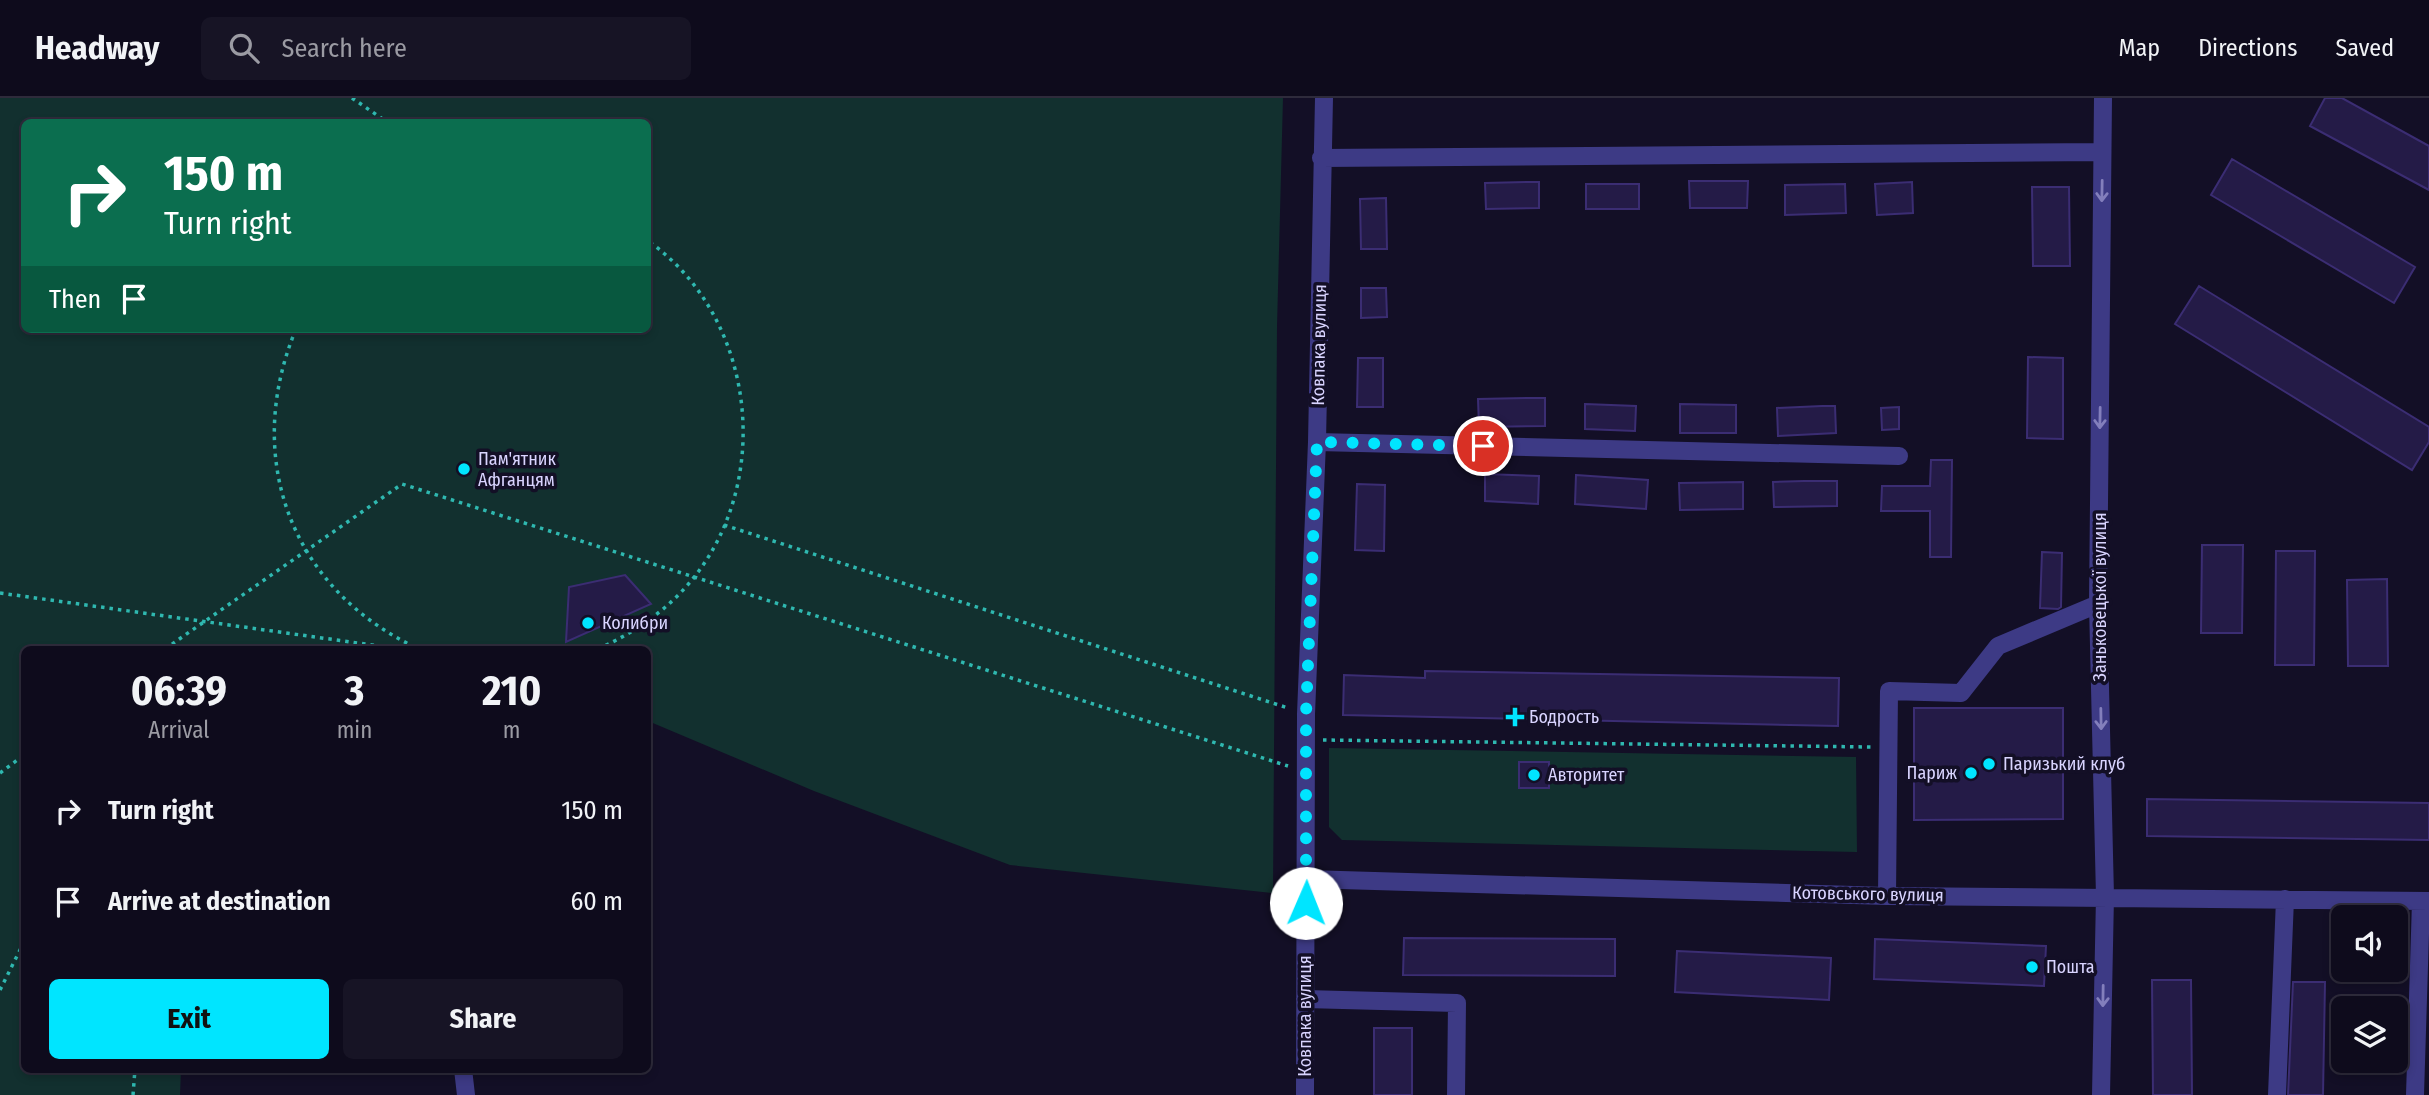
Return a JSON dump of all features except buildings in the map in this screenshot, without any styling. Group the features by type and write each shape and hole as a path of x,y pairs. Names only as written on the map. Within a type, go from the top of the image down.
{"street":[{"name":"Ковпака вулиця","path":"1305,1095 1306,714 1317,442 1324,98"},
{"name":"Заньковецької вулиця","path":"2101,1095 2105,896 2098,604 2103,98"},
{"path":"1321,158 2102,152"},
{"path":"1317,442 1899,456"},
{"path":"1887,896 1889,691 1961,692 1998,646 2098,604"},
{"name":"Котовського вулиця","path":"1307,879 1887,896 2425,901"},
{"path":"2277,1095 2285,899"},
{"path":"2416,1095 2425,901"},
{"path":"1305,999 1458,1003 1456,1095"},
{"path":"463,1073 466,1095"}],"path":[{"path":"352,98 383,119"},
{"path":"603,646 652,619 694,576 724,525 741,470 744,434 741,399 734,364 722,331 704,300 682,272 651,244"},
{"path":"294,333 283,363 275,398 273,433 276,469 284,503 306,551 338,594 364,618 414,646"},
{"path":"171,646 402,484 1307,772"},
{"path":"724,525 1306,714"},
{"path":"0,593 379,646"},
{"path":"1307,739 1889,747"},
{"path":"0,773 21,757"},
{"path":"0,990 21,948"},
{"path":"133,1095 135,1073"}],"green space":[{"path":"0,98 1283,98 1277,327 1273,893 1010,865 814,791 651,722 651,646 21,646 21,1073 181,1073 180,1095 0,1095"},
{"path":"1329,748 1856,757 1857,852 1342,840 1329,827"}],"place":[{"name":"Пам'ятник Афганцям","path":"464,469"},
{"name":"Колибри","path":"588,623"},
{"name":"Бодрость","path":"1515,717"},
{"name":"Паризький клуб","path":"1989,764"},
{"name":"Париж","path":"1971,773"},
{"name":"Авторитет","path":"1534,775"},
{"name":"Пошта","path":"2032,967"}],"route":[{"path":"1306,903 1306,714 1317,442 1483,446"}]}
